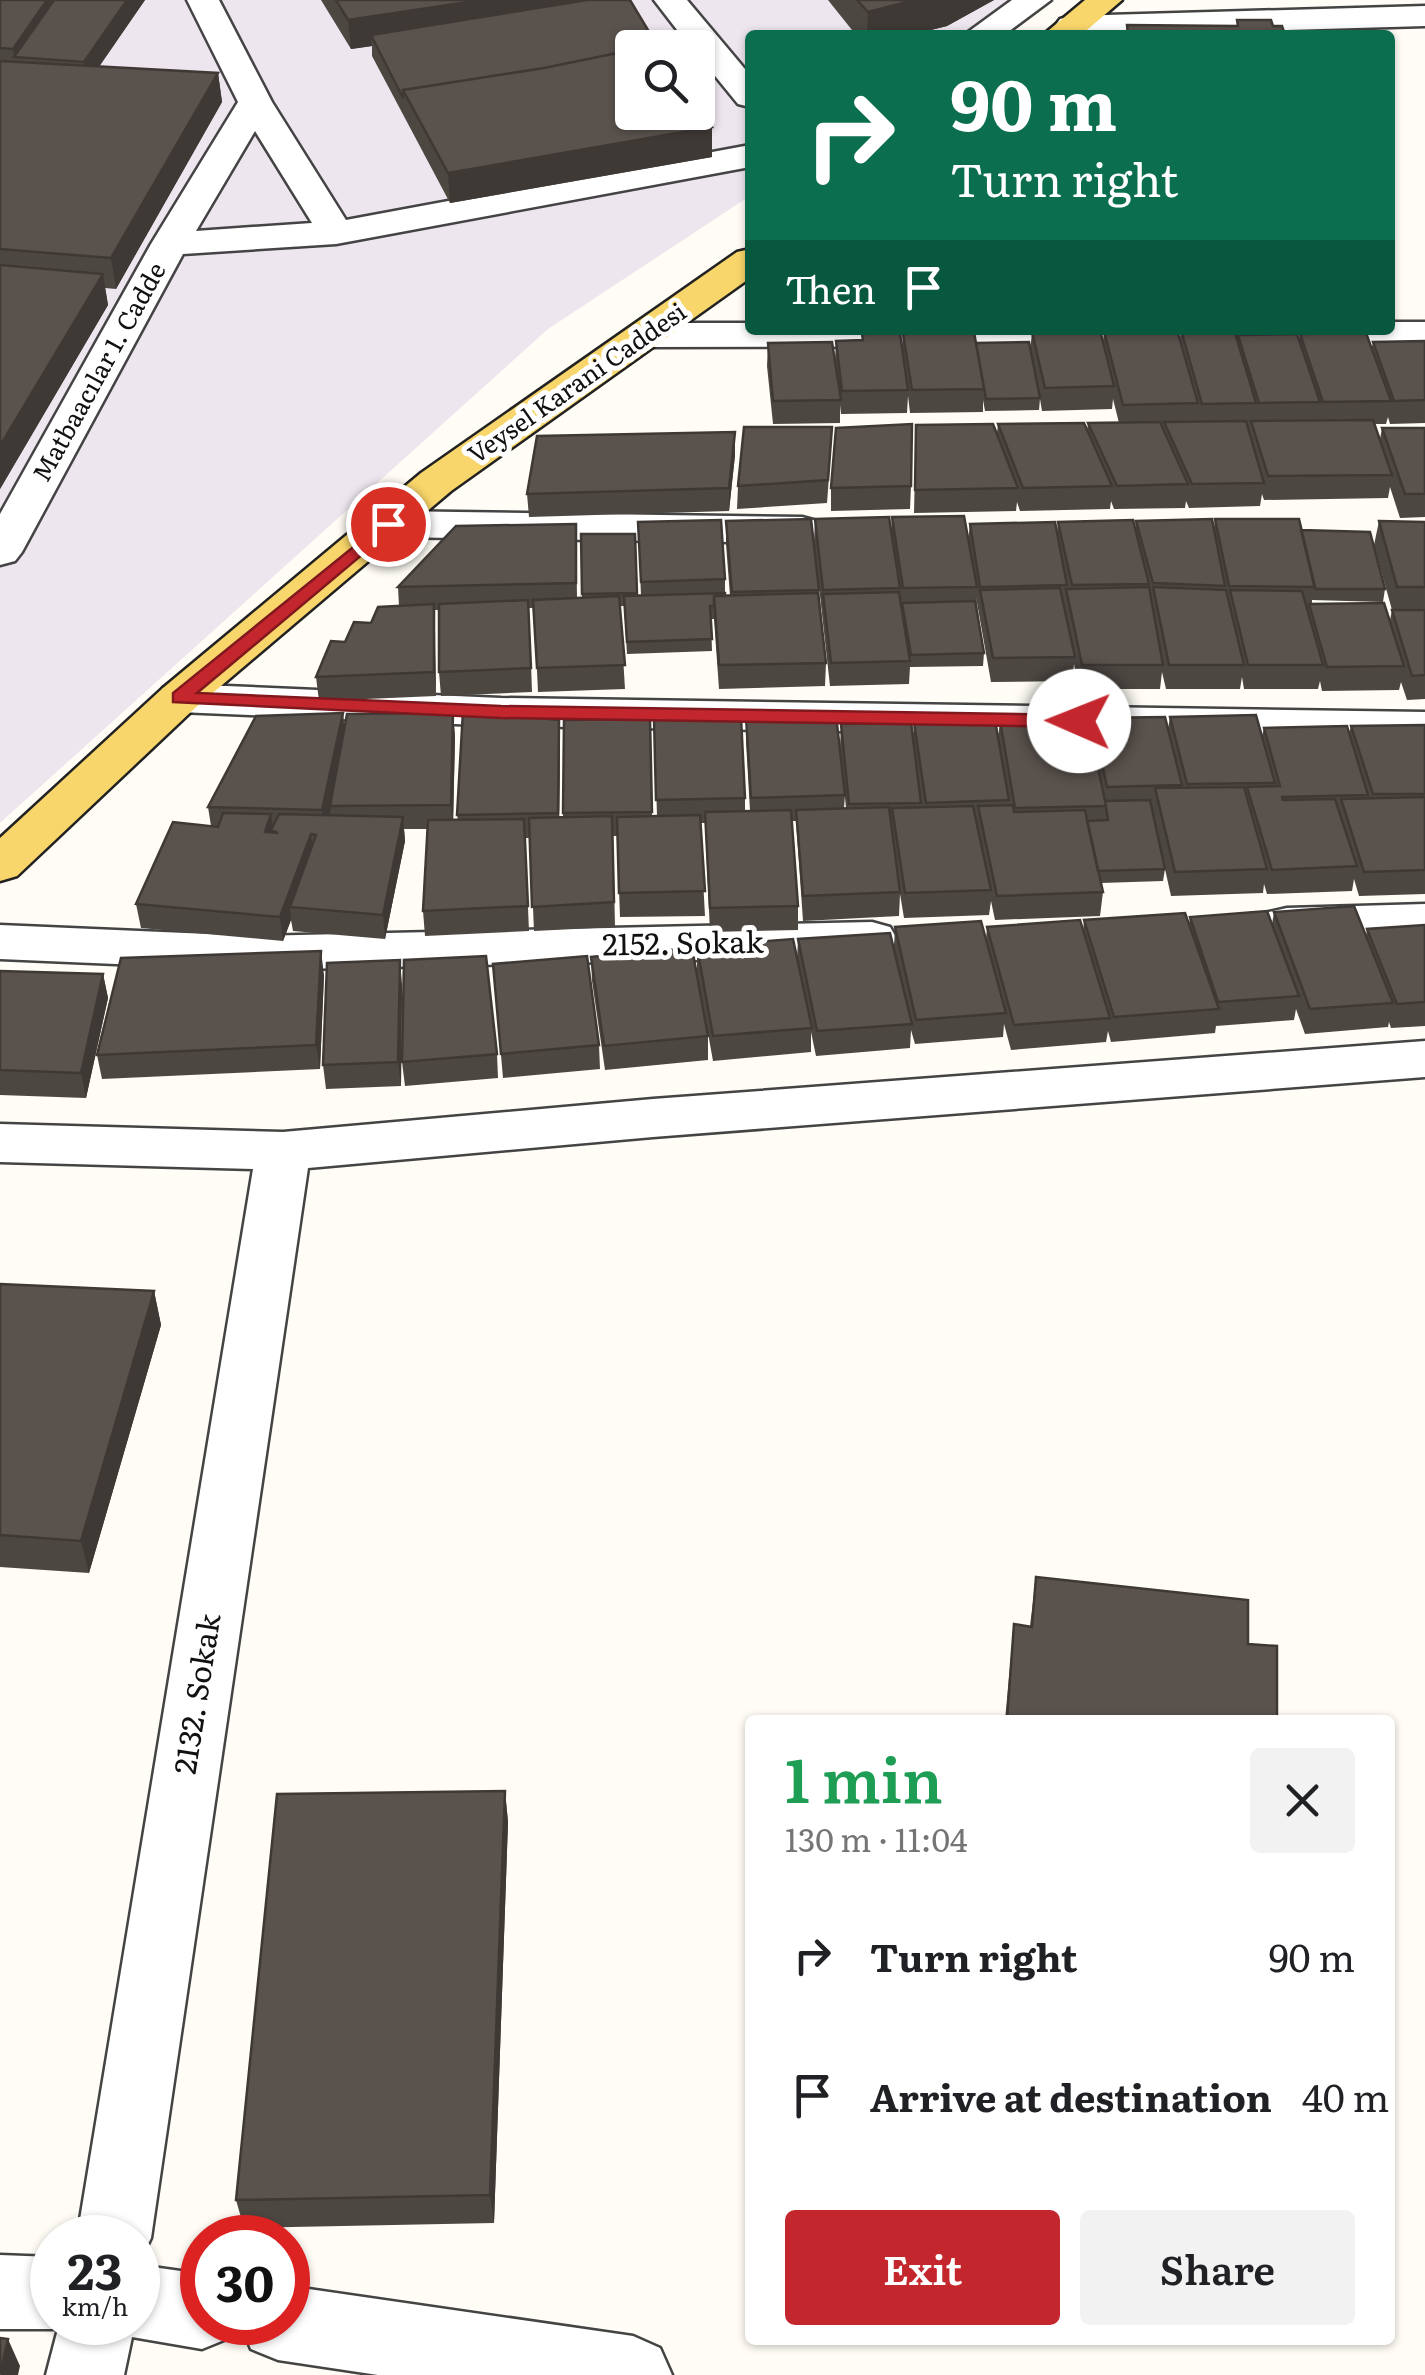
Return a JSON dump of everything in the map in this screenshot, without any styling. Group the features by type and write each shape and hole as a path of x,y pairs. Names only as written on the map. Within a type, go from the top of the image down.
{"main road":[{"path":"1066,30 1106,0"},
{"name":"Veysel Karani Caddesi","path":"0,865 179,698 436,482 745,264"}],"street":[{"path":"203,0 255,102 336,233"},
{"path":"670,0 745,91"},
{"path":"989,30 1034,0"},
{"path":"1066,30 1425,16"},
{"name":"Matbaacılar 1. Cadde","path":"1,546 170,244 255,102"},
{"name":"Matbaacılar 1. Cadde","path":"170,244 336,233 745,157"},
{"path":"1395,334 1425,334"},
{"path":"645,335 745,335"},
{"path":"388,524 847,530"},
{"path":"179,698 501,712 1425,726"},
{"path":"1249,926 1425,920"},
{"name":"2152. Sokak","path":"0,942 255,953 917,937"},
{"path":"0,1143 283,1151 653,1118 1425,1059"},
{"name":"2132. Sokak","path":"118,2215 283,1151"},
{"path":"0,2292 30,2293"},
{"path":"310,2327 633,2375"},
{"path":"84,2375 92,2345"}],"shaded area":[{"path":"0,0 1037,0 994,30 745,30 745,199 548,329 0,823"}],"building":[{"path":"0,0 47,0 13,49 0,48"},
{"path":"54,0 127,0 84,62 14,57"},
{"path":"336,0 481,0 348,20"},
{"path":"587,0 630,0 648,30 615,30 615,53 403,90 403,98 371,35"},
{"path":"857,0 914,0 868,12"},
{"path":"1237,20 1271,20 1273,26 1282,26 1283,30 1128,30 1127,25 1238,26"},
{"path":"615,53 615,130 695,130 448,173 403,90"},
{"path":"0,61 218,73 111,258 0,249"},
{"path":"0,265 103,274 0,446"},
{"path":"862,335 900,335 908,390 842,391 836,341 863,340"},
{"path":"903,335 975,335 984,389 912,390"},
{"path":"1033,335 1101,335 1114,386 1045,388"},
{"path":"1105,335 1178,335 1198,403 1123,405"},
{"path":"1182,335 1236,335 1256,403 1202,404"},
{"path":"1238,335 1297,335 1320,402 1259,403"},
{"path":"1300,335 1367,335 1391,401 1323,402"},
{"path":"1425,341 1425,400 1394,401 1373,342"},
{"path":"832,342 841,400 773,401 768,343"},
{"path":"1029,342 1040,398 986,399 976,343"},
{"path":"1373,420 1392,475 1268,476 1251,421"},
{"path":"1246,421 1264,483 1192,484 1164,422"},
{"path":"1160,422 1188,484 1117,486 1088,423"},
{"path":"1084,423 1112,486 1023,488 998,424"},
{"path":"912,424 911,486 831,488 836,428"},
{"path":"993,424 1018,488 915,490 916,425"},
{"path":"744,427 832,427 828,480 738,486"},
{"path":"1382,428 1425,428 1425,494 1405,494"},
{"path":"735,432 729,488 527,494 537,436"},
{"path":"964,516 977,587 903,588 892,517"},
{"path":"889,517 900,588 823,590 815,519"},
{"path":"811,519 819,590 732,592 726,521"},
{"path":"1212,519 1225,586 1153,583 1136,521"},
{"path":"1215,519 1299,519 1315,587 1229,586"},
{"path":"721,520 725,579 641,582 638,522"},
{"path":"1133,520 1149,584 1072,585 1058,522"},
{"path":"1379,521 1425,522 1425,587 1397,587"},
{"path":"1055,522 1067,585 980,587 970,524"},
{"path":"576,524 576,583 398,587 456,526"},
{"path":"1301,530 1370,532 1385,589 1315,589"},
{"path":"581,534 635,534 637,593 582,594"},
{"path":"1149,587 1163,665 1082,665 1066,589"},
{"path":"1153,587 1226,590 1244,665 1169,665"},
{"path":"1060,588 1075,657 993,658 980,590"},
{"path":"1230,590 1302,591 1323,665 1248,665"},
{"path":"899,592 910,661 831,663 823,594"},
{"path":"725,593 714,596 714,606 710,606 712,639 627,642 624,596"},
{"path":"818,593 826,663 719,665 714,596"},
{"path":"619,596 625,665 537,668 533,600"},
{"path":"528,600 531,668 439,672 439,604"},
{"path":"975,601 984,653 911,655 902,603"},
{"path":"1384,603 1404,666 1327,667 1309,604"},
{"path":"434,604 434,672 316,677 331,641 345,642 354,622 371,623 378,607"},
{"path":"1392,610 1425,610 1425,675 1412,676"},
{"path":"463,711 559,720 558,813 457,815"},
{"path":"343,713 322,810 208,807 256,716"},
{"path":"453,713 451,805 330,806 347,714"},
{"path":"836,715 845,795 751,798 746,717"},
{"path":"1256,715 1275,783 1187,784 1170,717"},
{"path":"741,717 745,798 656,800 654,718"},
{"path":"1165,717 1182,785 1107,787 1092,718"},
{"path":"650,719 652,812 563,813 564,720"},
{"path":"1088,719 1106,806 1015,808 1000,721"},
{"path":"995,720 1009,800 926,803 914,723"},
{"path":"911,722 921,803 849,804 841,724"},
{"path":"1425,725 1425,794 1373,794 1351,726"},
{"path":"1347,726 1368,795 1282,797 1335,799 1357,866 1272,870 1247,787 1280,786 1264,728"},
{"path":"1244,787 1267,869 1175,872 1155,788"},
{"path":"1425,797 1425,870 1364,872 1341,799"},
{"path":"1150,800 1165,869 1098,871 1087,821 1108,820 1105,801"},
{"path":"1013,805 1014,812 1085,810 1103,892 997,896 978,806"},
{"path":"973,806 991,890 905,893 892,808"},
{"path":"889,807 900,892 803,896 796,810"},
{"path":"791,810 798,906 710,908 705,812"},
{"path":"223,813 271,814 265,832 278,833 271,830 279,814 403,817 383,915 290,907 316,835 311,834 280,917 136,904 173,822 218,827"},
{"path":"700,815 705,891 619,893 617,817"},
{"path":"612,816 614,902 532,907 529,818"},
{"path":"524,819 528,906 423,911 428,820"},
{"path":"1354,906 1393,1003 1310,1009 1274,912"},
{"path":"1267,911 1299,996 1218,1002 1190,917"},
{"path":"1185,913 1219,1009 1114,1017 1084,920"},
{"path":"1080,920 1110,1018 1014,1025 987,927"},
{"path":"981,921 1006,1013 916,1020 895,927"},
{"path":"1425,925 1425,1002 1397,1004 1367,929"},
{"path":"890,933 912,1024 817,1031 798,939"},
{"path":"793,939 812,1028 713,1036 697,947"},
{"path":"692,948 708,1036 604,1046 591,957"},
{"path":"321,951 316,1045 97,1055 121,958"},
{"path":"486,956 497,1054 402,1062 404,960"},
{"path":"587,956 599,1045 501,1054 493,964"},
{"path":"400,960 398,1062 323,1065 327,963"},
{"path":"0,971 103,974 81,1073 0,1070"},
{"path":"0,1284 154,1291 81,1541 0,1535"},
{"path":"1036,1577 1248,1600 1248,1644 1277,1646 1277,1715 1007,1715 1014,1624 1032,1627"},
{"path":"505,1791 490,2195 236,2200 277,1794"},
{"path":"0,2338 8,2339 0,2374"}],"route":[{"path":"388,524 179,698 501,712 1079,721"}]}
